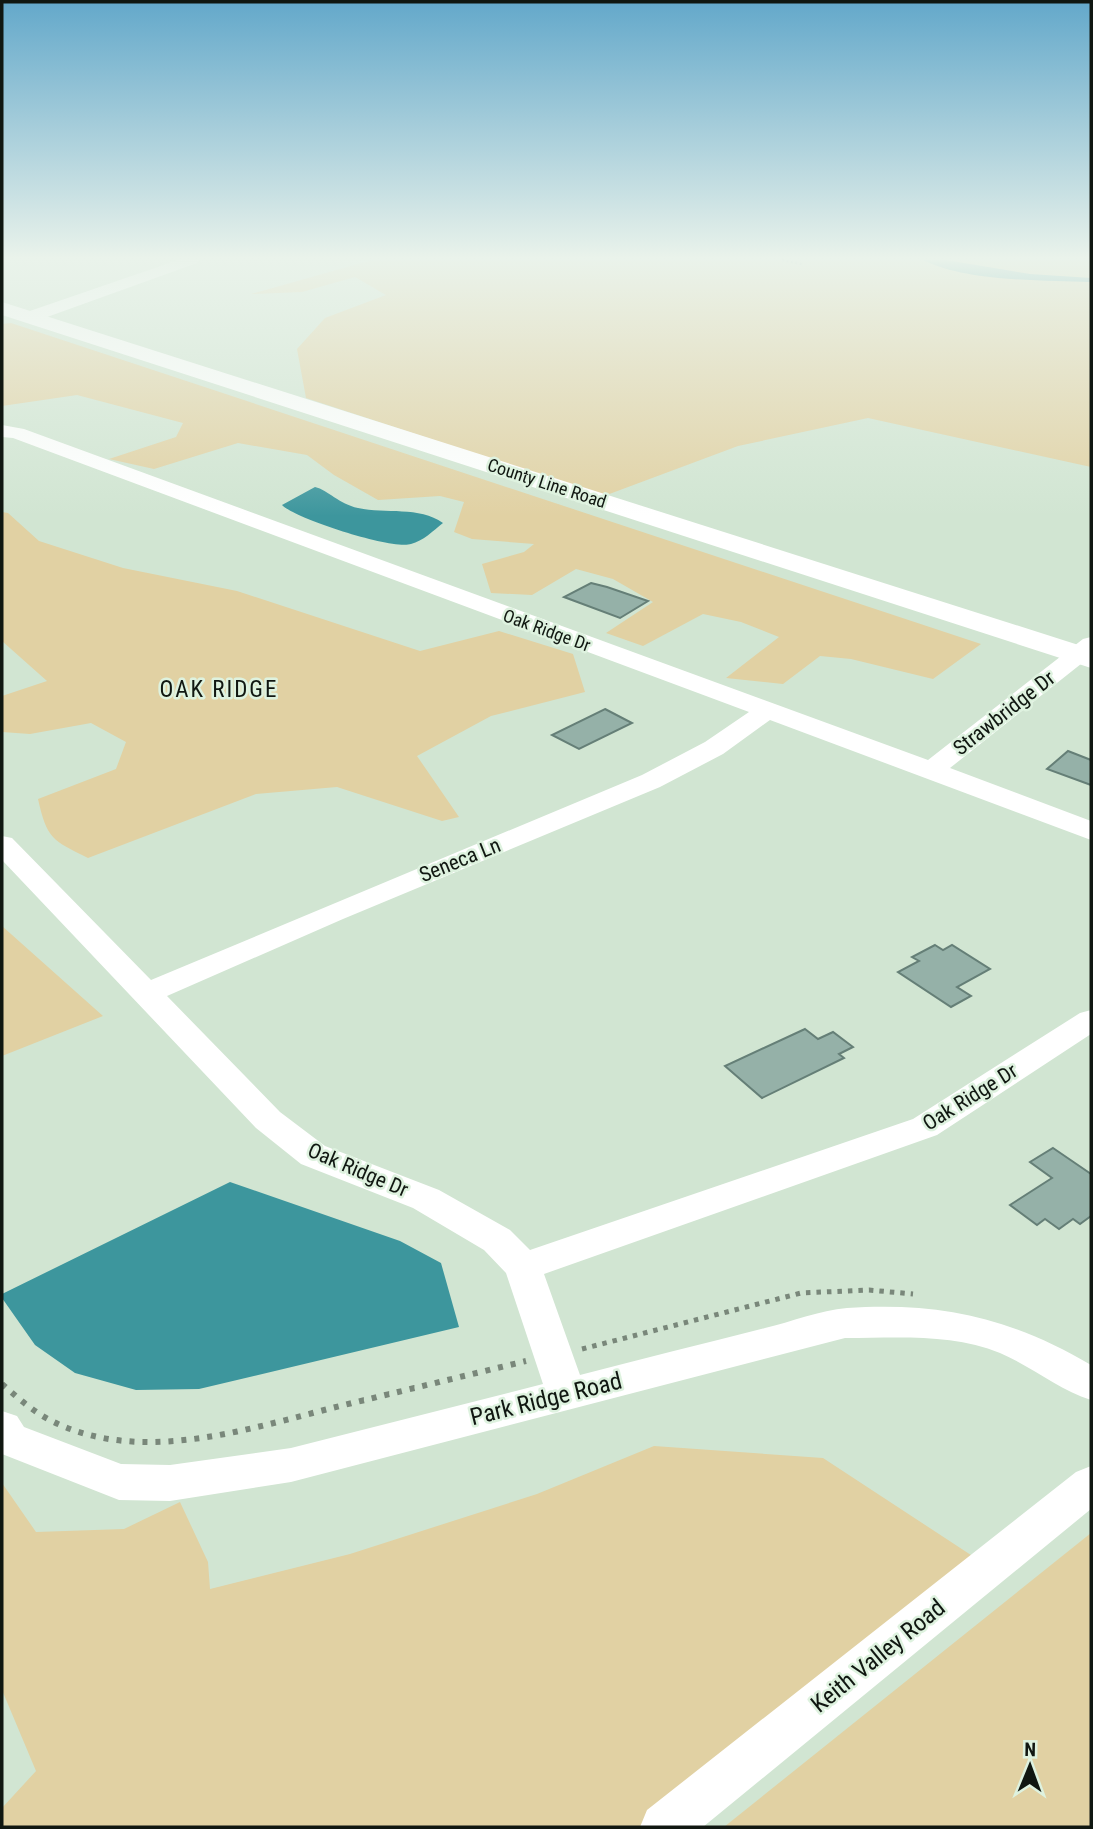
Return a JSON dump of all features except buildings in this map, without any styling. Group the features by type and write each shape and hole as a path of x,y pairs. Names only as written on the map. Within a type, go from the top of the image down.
{"main road":[{"name":"County Line Road","path":"119,345 1087,652"}],"street":[{"name":"Oak Ridge Dr","path":"2,431 43,443 1066,820 1091,832"},
{"name":"Strawbridge Dr","path":"930,771 1087,652"},
{"name":"Seneca Ln","path":"145,994 332,913 651,781 714,748 766,711"},
{"name":"Oak Ridge Dr","path":"2,844 268,1121 313,1155 426,1199 497,1240 523,1267 566,1394"},
{"name":"Oak Ridge Dr","path":"523,1267 925,1127 1091,1020"},
{"name":"Park Ridge Road","path":"2,1428 9,1439 119,1482 170,1483 291,1465 845,1323 912,1323 971,1329 1027,1348 1091,1384"},
{"name":"Keith Valley Road","path":"665,1827 1091,1484"}],"shaded area":[{"path":"2,345 79,345 981,644 933,679 851,659 820,656 783,684 726,678 779,637 741,622 703,614 643,646 606,633 653,602 613,579 576,569 532,595 491,593 482,564 524,552 534,544 472,539 454,532 464,502 440,496 378,500 334,475 307,455 238,443 154,469 109,459 176,437 183,423 77,395 2,406"},
{"path":"300,345 1091,345 1091,467 868,418 738,446 604,496 306,398 297,349"},
{"path":"2,512 8,513 39,541 123,568 237,591 420,651 499,631 573,654 585,692 491,716 417,756 459,817 442,821 337,787 256,794 88,858 53,837 48,831 38,799 116,769 126,742 91,723 30,734 2,732 2,696 47,681 2,641"},
{"path":"2,926 103,1016 2,1056"},
{"path":"654,1446 823,1458 974,1557 655,1827 2,1827 2,1808 36,1771 2,1690 2,1483 36,1532 124,1529 180,1502 208,1562 210,1589 350,1554 537,1494"},
{"path":"1091,1533 1091,1827 724,1827"}],"water":[{"path":"315,487 358,508 413,512 443,523 420,541 401,545 345,532 305,518 282,505"},
{"path":"230,1182 400,1241 441,1263 459,1327 199,1389 136,1390 75,1373 35,1345 2,1298 2,1294"}],"district":[{"name":"OAK RIDGE","path":"219,689"}]}
